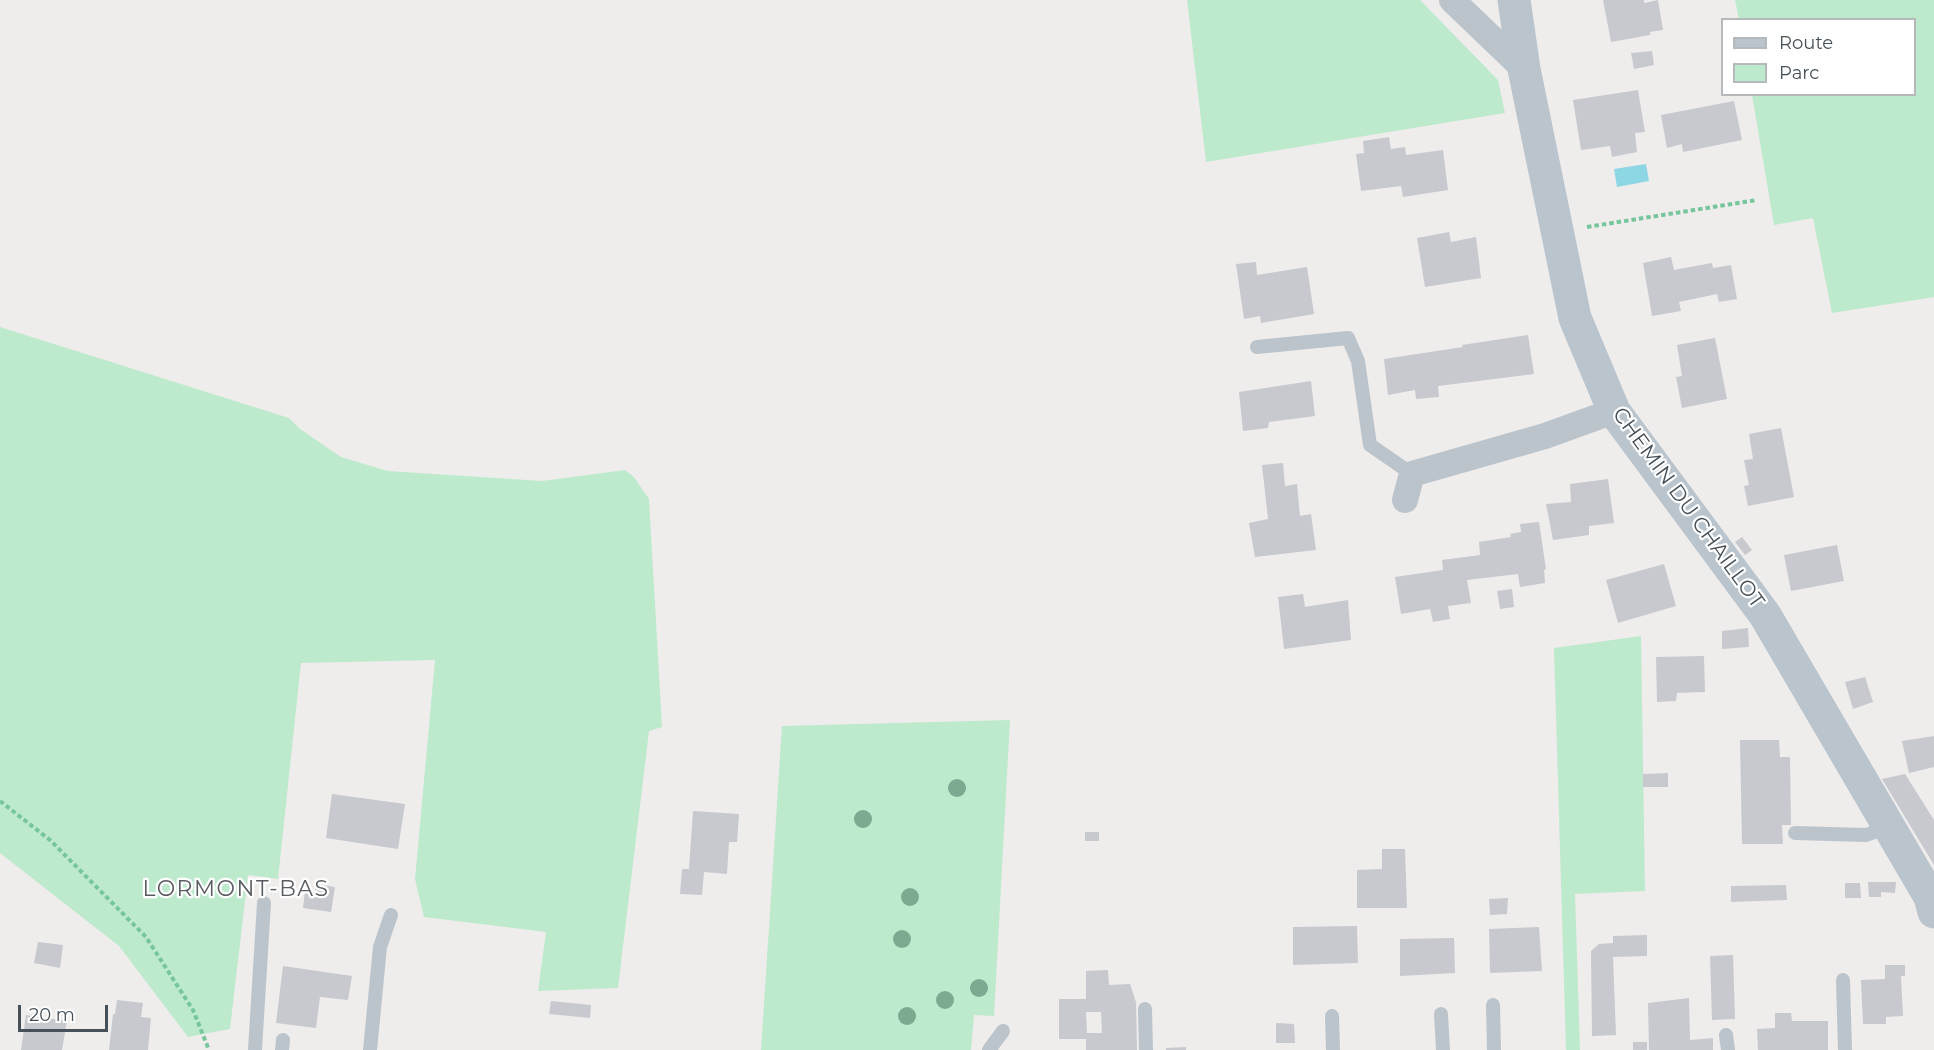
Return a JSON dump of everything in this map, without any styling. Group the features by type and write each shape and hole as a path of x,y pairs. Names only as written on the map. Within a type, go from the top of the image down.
{"street":[{"path":"1452,0 1524,69"},
{"name":"CHEMIN DU CHAILLOT","path":"1514,0 1524,69 1575,318 1614,411 1766,615 1932,901"},
{"path":"1404,500 1412,474 1545,436 1614,411"}],"lane":[{"path":"1257,347 1348,338 1358,361 1370,445 1412,474"},
{"path":"1795,833 1866,835 1889,827"},
{"path":"255,1050 264,903"},
{"path":"370,1050 380,947 391,915"},
{"path":"1843,980 1845,1050"},
{"path":"1493,1005 1494,1050"},
{"path":"1145,1009 1146,1050"},
{"path":"1441,1014 1443,1050"},
{"path":"1332,1016 1333,1050"},
{"path":"989,1050 1003,1031"},
{"path":"1726,1035 1728,1050"}],"path":[{"path":"1557,232 1756,200"},
{"path":"0,801 50,840 146,937 193,1010 209,1050"}],"green space":[{"path":"1187,0 1420,0 1498,80 1505,113 1206,162"},
{"path":"1735,0 1934,0 1934,297 1832,313 1813,218 1774,225 1752,96 1916,96 1916,18 1739,18"},
{"path":"0,327 289,418 300,429 341,457 388,471 542,481 625,470 634,477 649,499 662,727 649,731 618,988 538,991 546,932 424,917 415,879 435,660 301,663 278,879 248,875 230,1029 188,1037 119,946 0,853"},
{"path":"1641,636 1645,891 1575,894 1580,1050 1566,1050 1554,648"},
{"path":"1010,720 994,1016 974,1015 971,1050 761,1050 782,726"}],"water":[{"path":"1646,164 1649,181 1617,187 1614,169"}],"building":[{"path":"1603,0 1644,0 1644,3 1658,0 1663,30 1650,32 1650,35 1611,42"},
{"path":"1652,51 1654,65 1634,69 1631,53"},
{"path":"1638,90 1645,132 1635,133 1637,152 1612,157 1610,146 1581,150 1573,100"},
{"path":"1734,101 1742,140 1683,152 1682,144 1667,148 1661,115"},
{"path":"1389,137 1391,149 1405,147 1406,155 1443,150 1448,190 1403,197 1401,186 1361,191 1356,154 1364,153 1363,141"},
{"path":"1449,232 1451,242 1476,237 1481,278 1425,287 1417,238"},
{"path":"1671,257 1674,270 1712,263 1713,268 1731,265 1737,299 1719,302 1717,294 1679,302 1681,311 1652,316 1643,263"},
{"path":"1256,262 1257,275 1307,267 1314,314 1261,323 1260,316 1244,319 1236,264"},
{"path":"1528,335 1534,374 1438,386 1439,397 1416,399 1415,390 1388,395 1384,359"},
{"path":"1715,338 1727,399 1682,408 1676,377 1682,376 1677,345"},
{"path":"1311,381 1315,416 1269,422 1268,428 1243,431 1239,392"},
{"path":"1781,428 1794,497 1748,506 1744,486 1749,485 1744,460 1753,459 1749,434"},
{"path":"1283,463 1285,486 1297,484 1300,516 1311,514 1316,550 1255,557 1249,523 1268,519 1262,465"},
{"path":"1608,479 1614,523 1589,526 1589,535 1553,540 1546,504 1571,502 1570,484"},
{"path":"1539,522 1546,569 1544,570 1545,583 1520,587 1518,574 1467,580 1471,603 1448,606 1450,619 1433,622 1430,609 1401,614 1395,577 1443,570 1442,560 1480,555 1479,542 1511,537 1510,534 1521,532 1520,524"},
{"path":"1742,537 1752,550 1745,555 1735,542"},
{"path":"1837,545 1844,581 1791,591 1784,555"},
{"path":"1664,564 1676,606 1618,623 1606,580"},
{"path":"1512,589 1514,607 1500,609 1497,591"},
{"path":"1303,594 1305,607 1348,600 1351,640 1284,649 1278,597"},
{"path":"1748,628 1749,647 1722,649 1722,631"},
{"path":"1704,656 1705,692 1677,693 1676,701 1657,702 1656,657"},
{"path":"1865,677 1873,702 1853,709 1845,682"},
{"path":"1934,736 1934,767 1909,773 1902,741"},
{"path":"1740,740 1779,740 1780,757 1790,757 1791,825 1782,825 1783,844 1742,844"},
{"path":"1668,773 1668,787 1643,787 1643,774"},
{"path":"1905,774 1934,820 1934,865 1882,779"},
{"path":"332,794 405,804 398,849 326,838"},
{"path":"693,811 739,814 737,842 729,842 727,874 704,872 702,895 680,894 682,869 689,869"},
{"path":"1085,832 1099,832 1099,841 1085,841"},
{"path":"1382,849 1405,849 1407,908 1357,908 1357,870 1382,869"},
{"path":"1868,882 1896,882 1895,893 1881,892 1881,897 1869,897"},
{"path":"1845,883 1860,883 1861,898 1845,898"},
{"path":"316,884 335,887 331,912 303,908 305,891 315,893"},
{"path":"1786,885 1787,900 1731,902 1731,886"},
{"path":"1508,898 1507,914 1490,915 1489,899"},
{"path":"1357,926 1358,963 1293,965 1293,927"},
{"path":"1539,927 1542,971 1490,973 1489,929"},
{"path":"1647,935 1647,956 1613,957 1616,1035 1592,1036 1591,951 1599,944 1613,943 1613,936"},
{"path":"1454,938 1455,973 1400,976 1400,939"},
{"path":"38,942 63,945 60,968 34,963"},
{"path":"1733,955 1735,1019 1712,1020 1710,956"},
{"path":"1885,965 1905,965 1905,976 1901,976 1903,1016 1886,1017 1886,1024 1863,1024 1861,980 1885,979"},
{"path":"283,966 352,976 348,1000 320,997 316,1028 276,1023"},
{"path":"1108,970 1109,985 1130,984 1136,1002 1137,1050 1086,1050 1086,1039 1059,1039 1059,999 1086,999 1086,971","holes":["1086,1012 1101,1012 1102,1033 1087,1033"]},
{"path":"1689,998 1690,1040 1713,1038 1713,1050 1649,1050 1648,1003"},
{"path":"117,1000 143,1003 141,1017 151,1018 148,1050 109,1050"},
{"path":"551,1001 591,1005 590,1018 549,1014"},
{"path":"1775,1013 1791,1013 1792,1021 1828,1021 1828,1050 1758,1050 1757,1029 1775,1028"},
{"path":"26,1015 67,1021 62,1050 21,1050"},
{"path":"1276,1023 1294,1024 1295,1043 1276,1043"},
{"path":"1633,1042 1647,1042 1647,1050 1633,1050"},
{"path":"1186,1047 1186,1050 1166,1050 1166,1048"}],"district":[{"name":"LORMONT-BAS","path":"236,890"}]}
